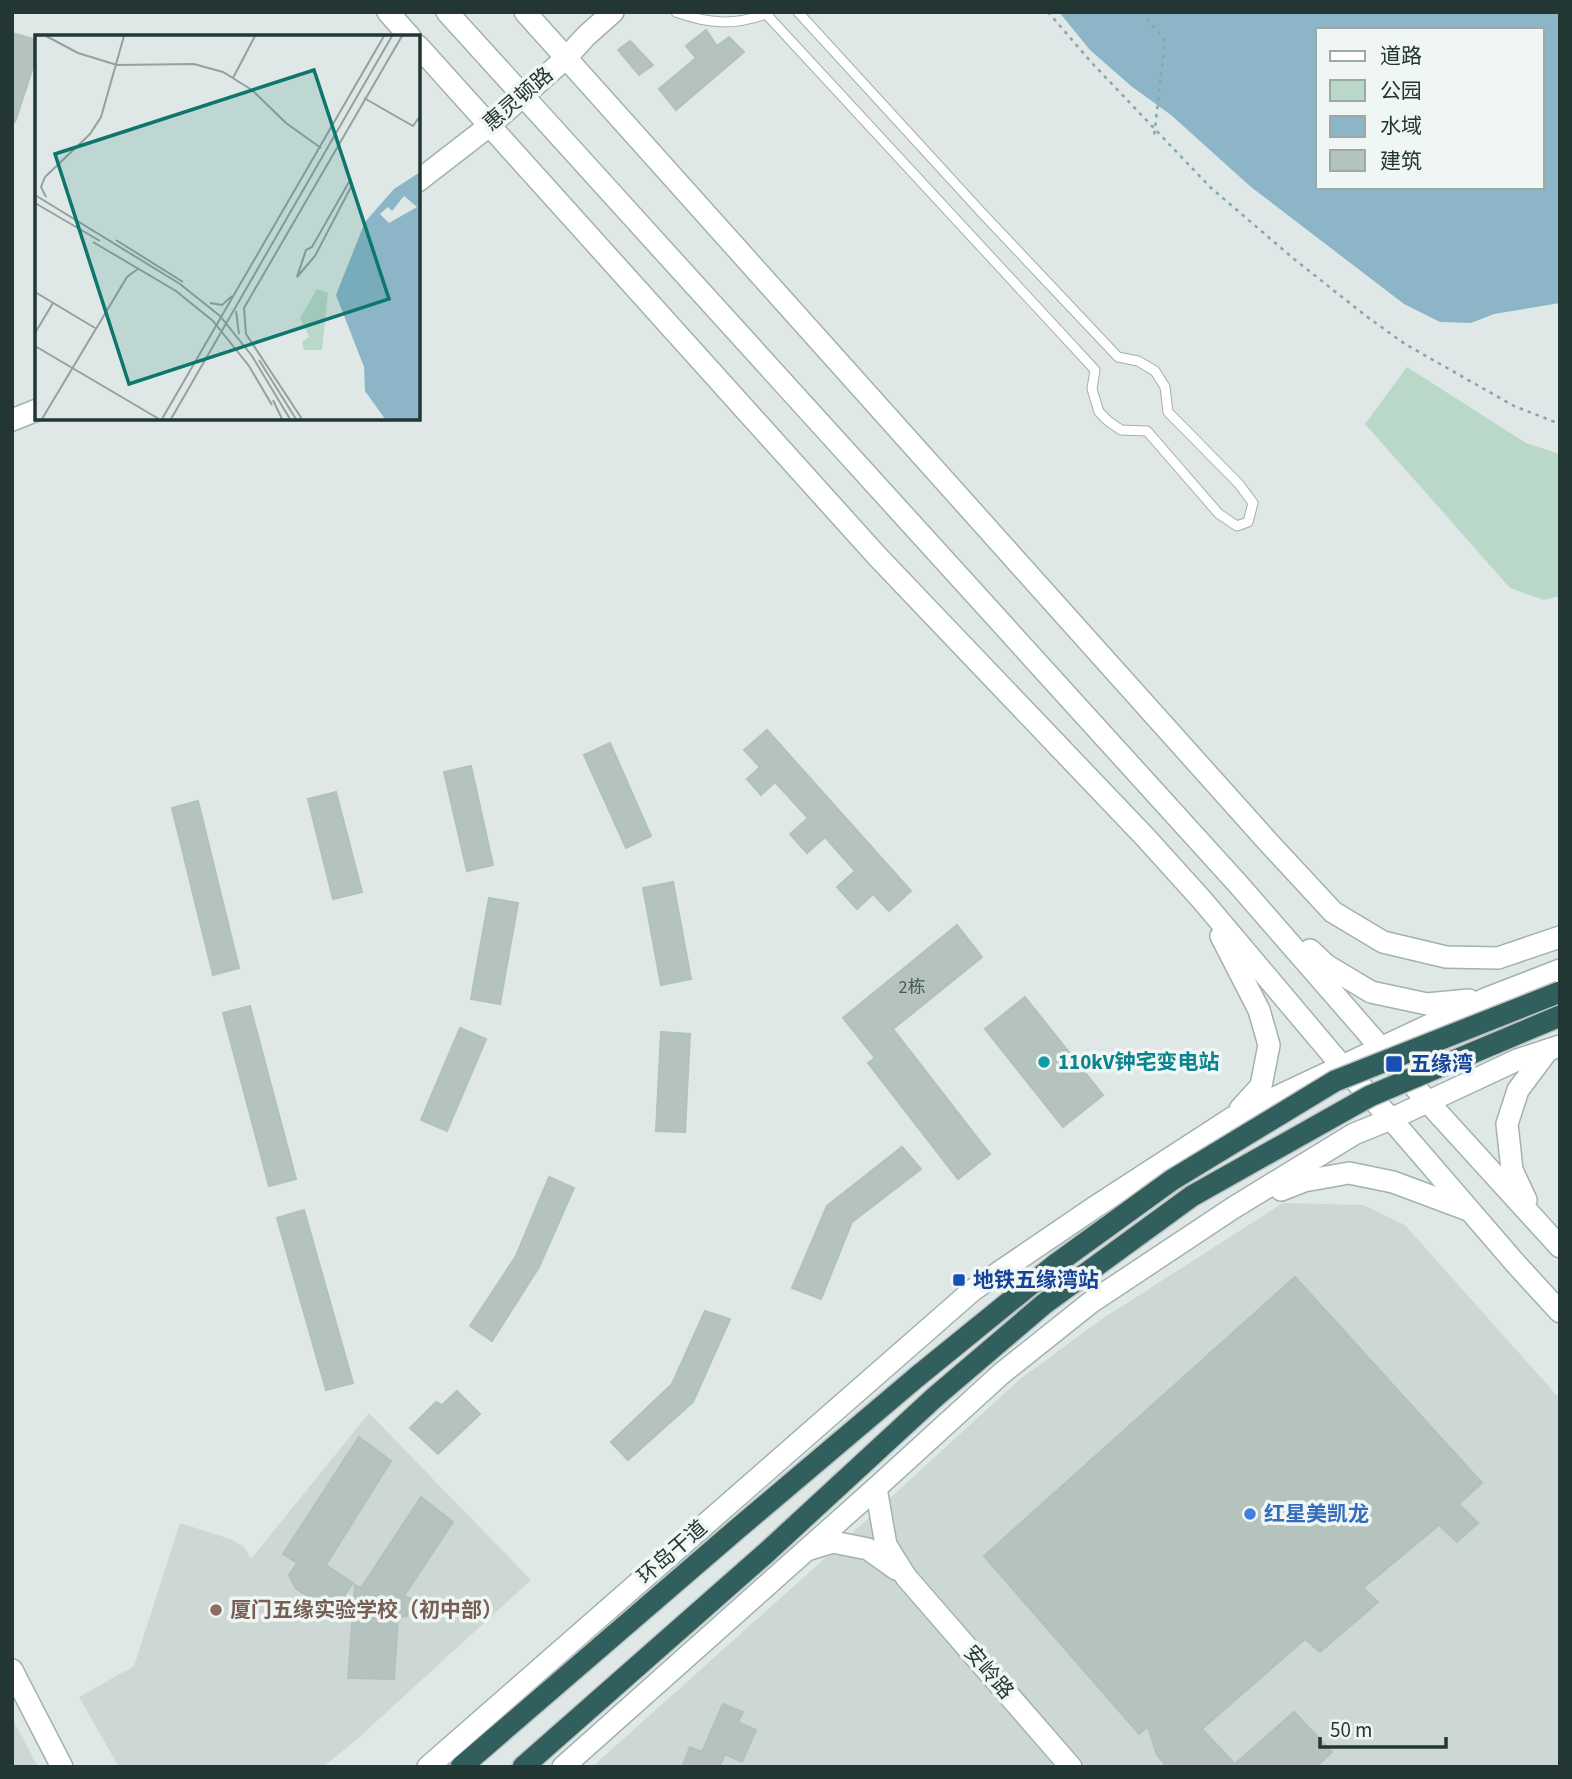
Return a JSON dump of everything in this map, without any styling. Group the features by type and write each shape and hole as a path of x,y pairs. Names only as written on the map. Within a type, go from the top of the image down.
{"highway":[{"name":"环岛干道","path":"461,1767 918,1376 1056,1264 1171,1180 1335,1081 1560,992"},
{"path":"523,1767 765,1553 935,1397 1044,1304 1192,1196 1370,1096 1560,1016"}],"main road":[{"path":"388,12 408,35"},
{"path":"447,12 1238,884 1428,1102 1560,1247"},
{"path":"525,12 1333,912 1383,942 1446,957 1498,958 1560,937"},
{"name":"惠灵顿路","path":"420,179 489,126 613,12"},
{"path":"420,48 877,556 1202,900 1342,1066 1560,1312"},
{"path":"12,420 35,411"},
{"path":"1238,884 1326,965 1371,992 1427,1004 1485,999"},
{"path":"1202,900 1259,1010 1269,1045 1261,1086 1232,1118"},
{"path":"428,1767 973,1290 1232,1118 1485,999 1560,970"},
{"path":"563,1767 1001,1374 1090,1303 1233,1208 1354,1134 1517,1060 1554,1048"},
{"path":"1534,1218 1512,1170 1507,1124 1518,1090 1554,1048"},
{"path":"1233,1208 1304,1181 1349,1172 1393,1182 1470,1211"},
{"path":"876,1488 886,1545 906,1577"},
{"path":"807,1550 833,1542 868,1549 906,1577"},
{"name":"安岭路","path":"906,1577 1071,1767"},
{"path":"12,1670 62,1767"}],"lane":[{"path":"676,12 699,20 733,22 769,13 1095,370 1092,388 1099,412 1121,430 1147,431 1219,513 1237,526 1248,522 1253,503 1239,484 1168,412 1165,387 1154,371 1138,360 1118,357 798,12"}],"path":[{"path":"1048,12 1091,62 1210,187 1294,259 1405,344 1514,406 1560,424"},
{"path":"1142,12 1165,41 1154,137"}],"shaded area":[{"path":"1283,1203 1363,1205 1405,1225 1560,1399 1560,1767 592,1767 1020,1379 1102,1319"},
{"path":"369,1413 531,1580 323,1767 119,1767 79,1697 134,1666 180,1523 230,1539 243,1546 251,1559"},
{"path":"12,1718 38,1767 12,1767"}],"green space":[{"path":"1407,367 1526,443 1560,454 1560,596 1544,600 1510,588 1365,424"}],"water":[{"path":"1059,12 1560,12 1560,303 1494,314 1471,323 1440,322 1404,304 1251,187 1171,115 1131,86 1090,50"}],"building":[{"path":"706,30 717,46 729,37 744,52 676,110 659,89 696,58 686,46"},
{"path":"12,33 35,39 35,61 15,122 12,121"},
{"path":"630,41 653,65 639,75 618,50"},
{"path":"767,730 911,891 889,911 873,894 857,909 837,887 855,871 825,837 807,853 790,834 808,818 775,782 761,795 747,779 760,767 744,750"},
{"path":"610,743 651,836 626,848 584,755"},
{"path":"471,766 493,865 467,871 444,772"},
{"path":"336,792 362,892 333,899 308,799"},
{"path":"198,801 239,968 213,975 172,808"},
{"path":"673,882 691,979 661,985 643,888"},
{"path":"489,898 518,903 500,1004 471,999"},
{"path":"957,925 982,957 893,1029 990,1154 958,1179 868,1063 875,1058 843,1018"},
{"name":"110kV钟宅变电站","path":"1025,997 1103,1095 1063,1127 985,1029"},
{"path":"250,1006 296,1179 269,1186 223,1013"},
{"path":"460,1028 486,1039 447,1131 421,1120"},
{"path":"661,1032 690,1034 685,1132 656,1131"},
{"path":"902,1147 921,1169 852,1222 821,1299 792,1288 827,1206"},
{"path":"549,1177 574,1188 539,1267 492,1341 470,1326 516,1256"},
{"path":"304,1210 353,1383 326,1390 277,1218"},
{"name":"红星美凯龙","path":"1295,1277 1482,1483 1459,1504 1478,1523 1457,1542 1439,1525 1363,1588 1378,1602 1320,1652 1305,1639 1202,1729 1235,1764 1294,1712 1332,1752 1316,1767 1167,1767 1157,1755 1148,1727 1139,1734 984,1556"},
{"path":"705,1311 730,1319 693,1402 628,1460 611,1442 672,1384"},
{"path":"457,1391 480,1414 438,1454 410,1428 436,1402 442,1405"},
{"path":"359,1437 391,1461 326,1565 353,1583 334,1610 296,1589 289,1575 297,1563 283,1554"},
{"path":"421,1497 453,1522 404,1596 412,1599 407,1616 398,1617 394,1679 348,1678 355,1585 361,1588"},
{"path":"723,1704 743,1712 738,1722 756,1730 742,1762 725,1754 719,1767 682,1767 690,1747 702,1752"}],"place":[{"name":"110kV钟宅变电站","path":"1044,1062"},
{"name":"五缘湾","path":"1394,1064"},
{"name":"地铁五缘湾站","path":"959,1280"},
{"name":"红星美凯龙","path":"1250,1514"},
{"name":"厦门五缘实验学校（初中部）","path":"216,1610"}]}
